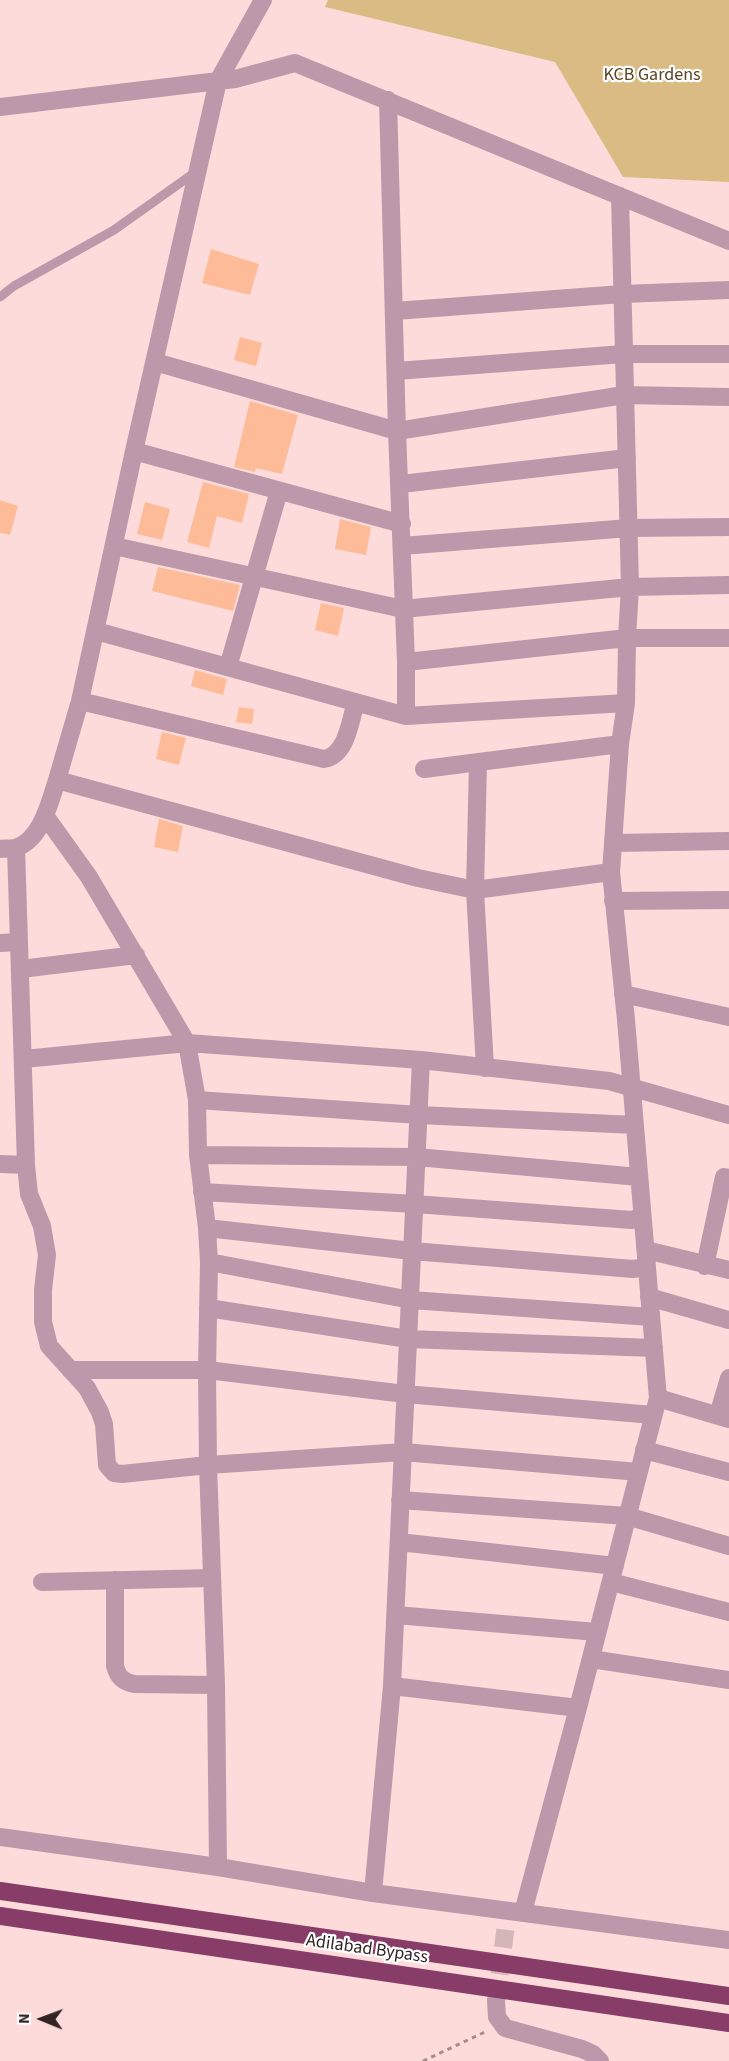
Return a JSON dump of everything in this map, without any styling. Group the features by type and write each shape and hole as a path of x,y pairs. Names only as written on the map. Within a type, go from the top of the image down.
{"highway":[{"name":"Adilabad Bypass","path":"0,1891 729,1996"},
{"name":"Adilabad Bypass","path":"0,1916 729,2023"}],"street":[{"path":"263,0 218,81 80,701 46,817 29,839 8,848 21,969 26,1165 29,1194 42,1226 47,1255 43,1290 45,1330 49,1346 87,1388 100,1412 105,1434 106,1461 114,1473 403,1452 639,1472"},
{"path":"0,107 236,79 295,63 729,241"},
{"path":"388,100 406,716"},
{"path":"512,1916 578,1708 656,1407 654,1347 611,872 620,744 626,703 630,587 620,196"},
{"path":"395,311 622,294 729,290"},
{"path":"396,371 624,354 729,354"},
{"path":"155,362 397,431 624,395 729,397"},
{"path":"134,451 402,524"},
{"path":"401,484 627,458"},
{"path":"228,667 279,491"},
{"path":"402,546 629,528 729,527"},
{"path":"114,546 403,609 630,587 729,585"},
{"path":"96,631 406,716 626,703"},
{"path":"406,662 627,638 729,638"},
{"path":"80,701 324,759 333,757 340,750 356,702"},
{"path":"424,769 620,744"},
{"path":"478,763 475,890 485,1068"},
{"path":"57,780 418,878 475,890 611,872"},
{"path":"46,817 89,877 187,1043 197,1100 198,1155 209,1262 208,1465 216,1685 218,1867"},
{"path":"614,843 729,841"},
{"path":"613,901 729,900"},
{"path":"0,943 19,942"},
{"path":"21,969 136,955"},
{"path":"623,994 729,1017"},
{"path":"24,1059 187,1043 421,1060 609,1081 729,1115"},
{"path":"373,1893 392,1686 421,1060"},
{"path":"197,1100 419,1115 635,1125"},
{"path":"198,1155 417,1157 639,1177"},
{"path":"0,1164 26,1165"},
{"path":"705,1266 724,1177 729,1178"},
{"path":"202,1192 415,1204 632,1220 642,1216"},
{"path":"207,1228 412,1251 633,1269 646,1259 729,1270"},
{"path":"209,1262 411,1300 651,1317"},
{"path":"649,1297 729,1320"},
{"path":"208,1308 408,1340 654,1347"},
{"path":"70,1370 207,1370 405,1394 656,1407 724,1417 729,1378"},
{"path":"644,1450 729,1472"},
{"path":"400,1500 627,1516 729,1546"},
{"path":"399,1542 613,1574 729,1612"},
{"path":"42,1582 212,1578"},
{"path":"115,1580 115,1666 117,1675 124,1682 134,1684 216,1685"},
{"path":"396,1615 597,1632"},
{"path":"591,1659 728,1676"},
{"path":"392,1686 578,1708"},
{"path":"0,1837 218,1867 512,1916 729,1940"},
{"path":"496,2001 497,2017 505,2028 582,2049 593,2054 600,2061"}],"lane":[{"path":"0,297 14,286 114,230 198,170"}],"path":[{"path":"423,2061 501,2024"}],"green space":[{"name":"KCB Gardens","path":"328,0 729,0 729,182 623,177 555,62 325,7"}],"building":[{"path":"211,249 259,264 250,295 202,283"},
{"path":"240,337 262,343 256,366 234,360"},
{"path":"250,401 298,415 282,474 256,468 255,472 234,467"},
{"path":"203,482 249,494 242,523 217,516 209,548 187,542"},
{"path":"0,500 18,506 10,535 0,533"},
{"path":"145,502 170,509 162,540 137,534"},
{"path":"340,519 371,527 366,555 335,549"},
{"path":"158,567 240,585 233,611 152,591"},
{"path":"321,603 344,608 338,636 315,630"},
{"path":"195,670 227,679 223,695 191,686"},
{"path":"239,707 254,709 252,724 236,722"},
{"path":"162,732 186,738 179,765 156,759"},
{"path":"159,819 183,826 178,852 154,847"}],"tunnel":[{"path":"496,2001 506,1925"}]}
